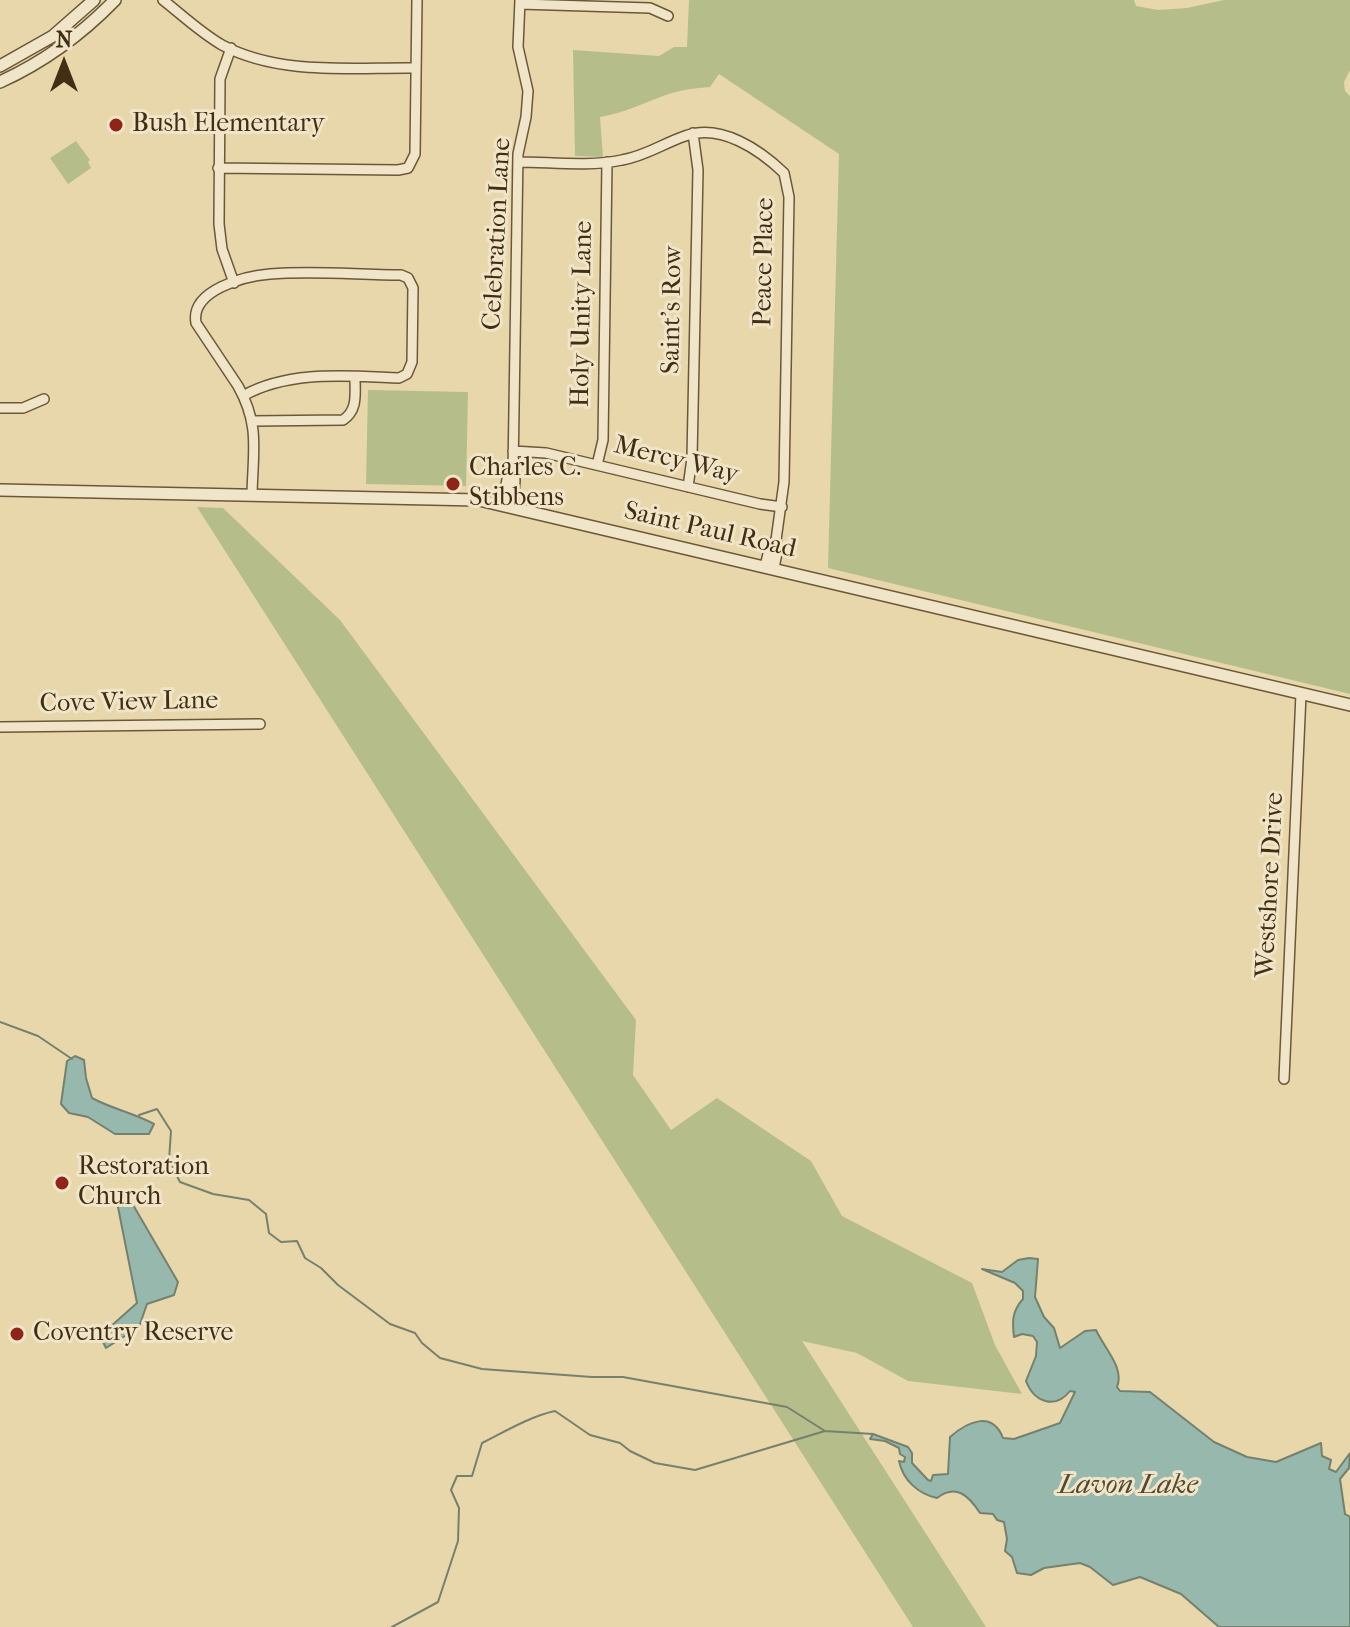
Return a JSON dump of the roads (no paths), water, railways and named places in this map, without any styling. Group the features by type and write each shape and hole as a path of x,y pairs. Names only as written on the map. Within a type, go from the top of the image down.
{"street":[{"path":"0,66 53,36 94,0"},
{"path":"0,82 59,50 115,0"},
{"path":"163,0 221,44 271,62 299,66 416,68"},
{"path":"218,168 408,168 415,154 417,0"},
{"path":"520,2 650,8 668,16"},
{"name":"Celebration Lane","path":"508,505 507,479 513,472 518,162 528,91 518,47 520,2"},
{"path":"231,48 220,79 218,168 221,240 234,283"},
{"path":"518,162 607,162 647,153 693,133"},
{"name":"Saint's Row","path":"688,487 692,458 698,170 693,133"},
{"name":"Peace Place","path":"693,133 718,133 736,139 781,169 787,178 782,507 776,540 770,546 770,567"},
{"name":"Holy Unity Lane","path":"597,465 603,440 607,162"},
{"path":"243,396 279,379 399,378 410,371 413,288 408,278 401,275 270,274 234,283 201,301 196,323 243,396 253,421 252,494"},
{"path":"253,421 343,420 355,406 355,378"},
{"path":"0,408 23,408 44,399"},
{"name":"Mercy Way","path":"513,451 546,453 782,507"},
{"name":"Saint Paul Road","path":"0,490 453,497 508,505 1350,705"},
{"name":"Westshore Drive","path":"1284,1079 1301,694"},
{"name":"Cove View Lane","path":"0,727 260,724"}],"water":[{"path":"75,1056 84,1060 92,1098 154,1124 149,1134 115,1134 88,1117 69,1113 61,1104 67,1061"},
{"path":"129,1198 178,1282 174,1295 147,1304 139,1327 106,1348 100,1336 137,1303 117,1202"},
{"name":"Lavon Lake","path":"1038,1259 1035,1297 1044,1317 1054,1328 1060,1348 1085,1331 1096,1330 1116,1365 1120,1391 1150,1392 1214,1442 1247,1457 1276,1462 1321,1443 1322,1456 1331,1460 1329,1469 1336,1472 1350,1453 1349,1468 1340,1479 1345,1514 1350,1517 1350,1627 1219,1627 1181,1594 1140,1577 1113,1585 1080,1563 1044,1568 1031,1575 1017,1573 1012,1557 1005,1551 1007,1539 1004,1522 997,1520 993,1514 980,1513 962,1494 950,1492 937,1498 918,1490 901,1468 899,1461 904,1462 905,1457 900,1454 899,1448 885,1441 870,1439 873,1434 908,1447 912,1453 912,1463 931,1481 933,1475 948,1474 950,1437 971,1423 986,1421 998,1429 1003,1438 1014,1439 1060,1423 1075,1392 1070,1391 1052,1402 1034,1394 1026,1381 1036,1356 1037,1342 1033,1336 1022,1334 1014,1337 1013,1332 1014,1317 1023,1299 1023,1291 1015,1283 982,1269 1002,1272 1018,1260"}],"waterway":[{"path":"0,1022 38,1036 72,1059"},
{"path":"139,1115 157,1109 171,1131 169,1160 180,1182 213,1194 249,1200 266,1214 269,1233 281,1242 297,1241 305,1258 390,1324 415,1333 440,1358 482,1369 623,1377 787,1407 825,1431"},
{"path":"392,1627 438,1602 458,1541 459,1508 451,1490 457,1476 472,1476 482,1443 537,1417 555,1411 590,1435 620,1443 655,1463 695,1470 825,1431 873,1434"}],"place":[{"name":"Bush Elementary","path":"116,125"},
{"name":"Charles C. Stibbens","path":"453,484"},
{"name":"Restoration Church","path":"62,1183"},
{"name":"Coventry Reserve","path":"17,1334"}]}
